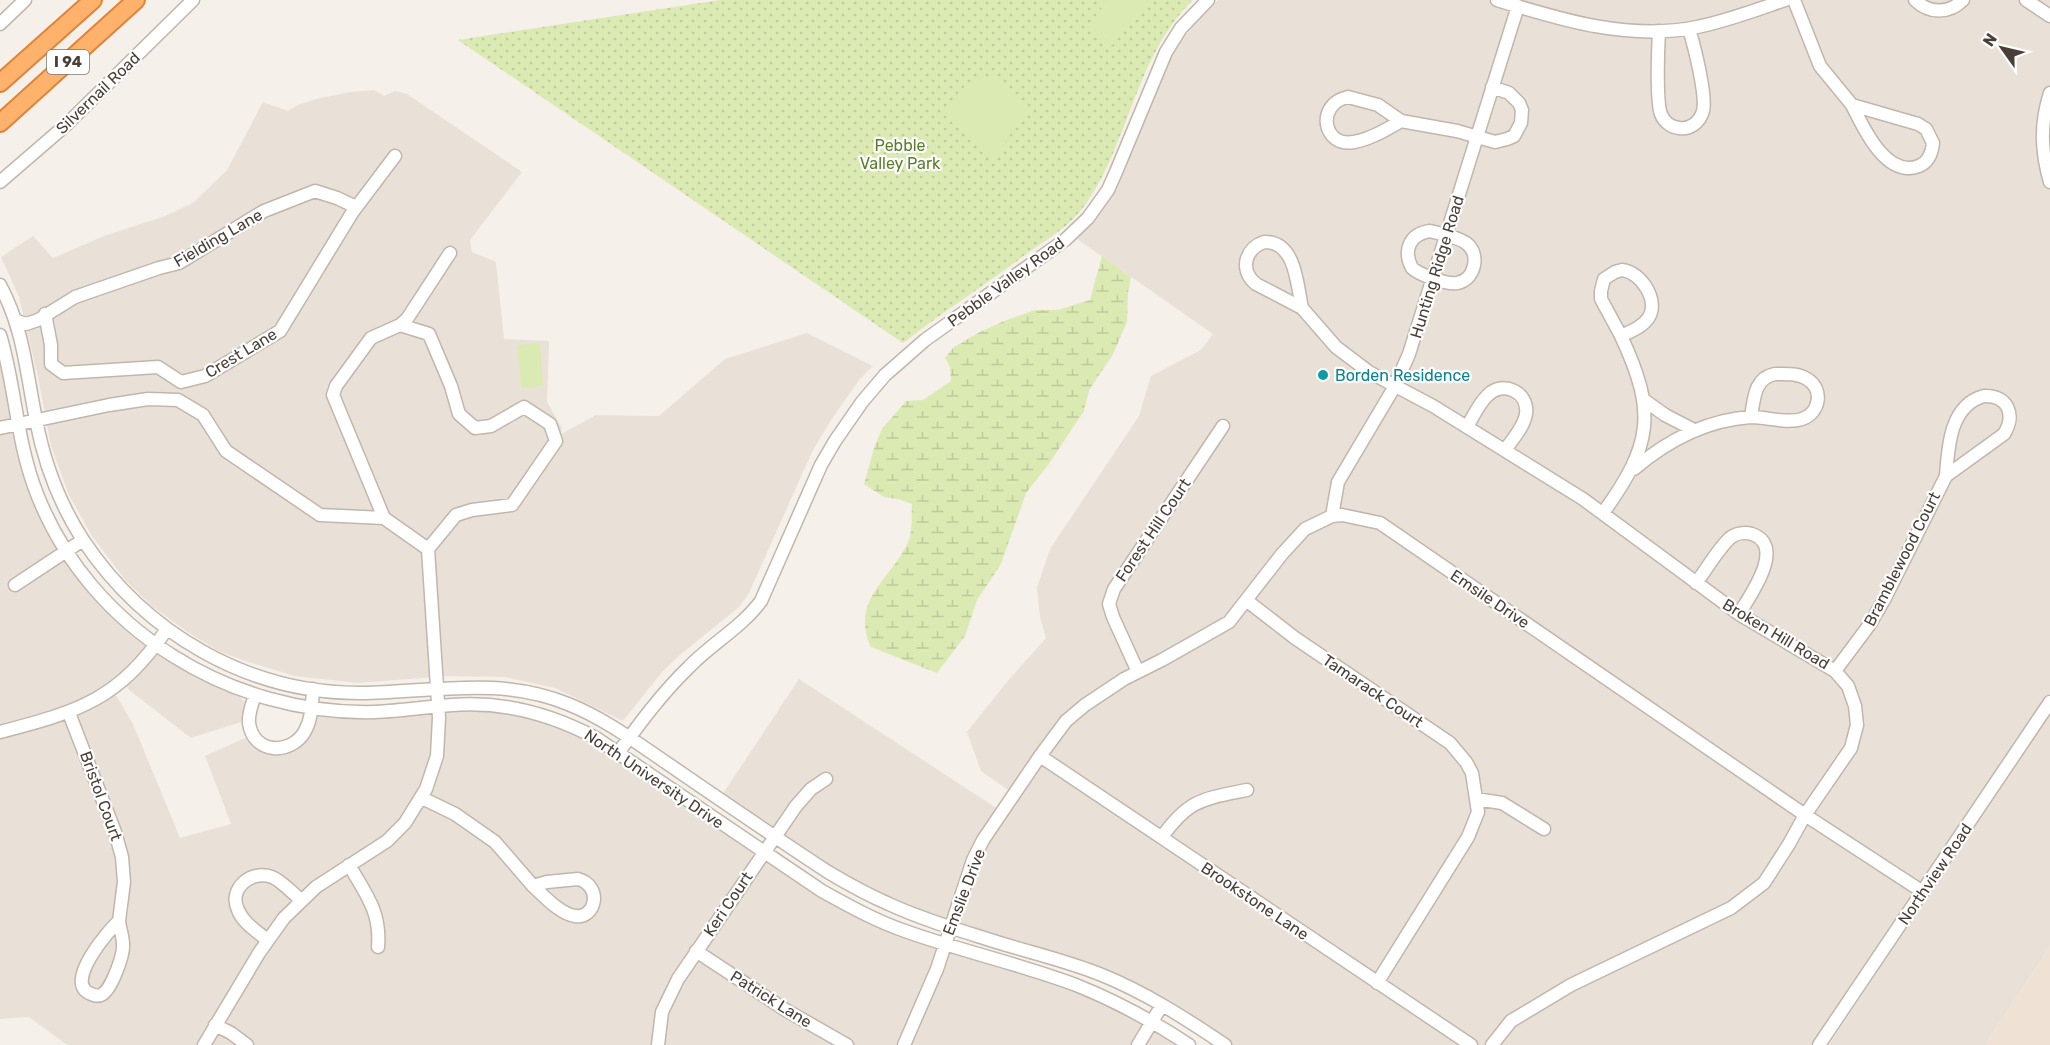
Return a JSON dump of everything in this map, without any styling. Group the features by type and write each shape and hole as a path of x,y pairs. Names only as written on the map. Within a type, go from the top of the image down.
{"highway":[{"name":"I 94","path":"0,83 93,0"},
{"name":"I 94","path":"0,123 136,0"}],"street":[{"path":"0,24 25,0"},
{"name":"Silvernail Road","path":"0,183 66,124 193,0"},
{"name":"Pebble Valley Road","path":"618,753 648,711 690,665 751,614 761,601 821,465 835,441 877,384 926,340 1065,240 1094,211 1108,190 1166,52 1181,28 1208,0"},
{"path":"1497,0 1588,26 1616,30 1659,31 1689,29 1743,15 1785,0"},
{"path":"1794,0 1820,66 1852,105 1870,141 1881,154 1892,162 1909,167 1920,166 1928,160 1933,143 1926,129 1918,124 1852,105"},
{"path":"1915,0 1924,7 1937,11 1950,9 1963,0"},
{"path":"2026,0 2050,16"},
{"name":"Hunting Ridge Road","path":"1332,516 1338,482 1395,386 1412,346 1518,6"},
{"path":"1659,31 1660,110 1666,122 1682,129 1697,122 1704,107 1689,29"},
{"path":"1401,121 1380,133 1354,142 1345,142 1330,132 1326,120 1333,104 1348,97 1378,105 1401,121 1434,125 1501,142 1514,135 1521,123 1522,110 1519,103 1509,93 1492,87"},
{"path":"2050,93 2043,122 2042,143 2043,160 2050,182"},
{"name":"Crest Lane","path":"45,314 51,345 51,364 63,373 158,368 181,382 205,376 280,331 356,207 395,156"},
{"name":"Fielding Lane","path":"0,328 24,316 37,312 45,314 75,297 179,263 264,211 315,191 356,207"},
{"path":"1430,231 1462,240 1471,247 1475,258 1473,268 1466,279 1456,283 1434,278 1412,268 1407,256 1408,247 1415,236 1430,231"},
{"path":"1264,242 1273,243 1287,252 1302,308 1256,284 1250,278 1245,263 1254,247 1264,242"},
{"path":"428,549 384,518 333,395 336,386 371,338 400,326 407,319 450,253"},
{"path":"1603,513 1631,471 1643,434 1644,400 1635,366 1601,299 1605,279 1615,272 1626,271 1632,272 1642,281 1651,300 1652,310 1643,324 1621,336"},
{"name":"North University Drive","path":"0,285 17,321 24,347 35,420 53,481 83,540 107,573 124,591 145,612 187,644 226,664 284,684 313,689 361,693 438,687 497,688 545,696 578,708 629,738 828,872 864,893 985,939 1077,965 1131,987 1222,1044"},
{"name":"Broken Hill Road","path":"1302,308 1327,338 1351,360 1505,450 1603,513 1738,614 1835,671 1842,677 1852,696 1857,725 1851,748 1805,815 1764,883 1736,904 1695,927 1571,985 1511,1021 1491,1045"},
{"path":"204,1045 267,940 301,900 316,887 374,851 395,834 422,798 437,756 438,687 428,549 456,515 472,510 512,506 556,441 550,424 524,407 491,426 475,428 459,414 451,386 429,334 400,326"},
{"name":"North University Drive","path":"0,335 24,455 49,519 68,551 98,592 119,614 156,645 187,665 217,681 255,695 312,708 374,712 477,705 509,707 571,724 596,738 822,891 873,918 1075,985 1152,1022 1189,1045"},
{"path":"1631,471 1666,444 1694,430 1728,420 1751,417 1790,420 1805,418 1816,406 1818,393 1811,381 1801,376 1775,374 1767,376 1757,385 1751,417"},
{"path":"1467,427 1489,393 1507,388 1516,391 1525,401 1526,417 1505,450"},
{"name":"Bramblewood Court","path":"1835,671 1858,642 1875,615 1946,476 1950,434 1962,411 1980,397 1988,396 1999,399 2008,408 2010,414 2009,426 2004,434 1946,476"},
{"path":"0,428 138,400 178,400 203,415 226,451 320,515 384,518"},
{"path":"1644,400 1665,415 1694,430"},
{"name":"Forest Hill Court","path":"1138,672 1109,604 1114,590 1222,426"},
{"name":"Emsile Drive","path":"1332,516 1342,515 1380,524 1805,815 1923,892"},
{"path":"1138,672 1229,622 1282,554 1305,529 1332,516"},
{"path":"1696,583 1734,536 1750,534 1761,539 1767,549 1767,559 1738,614"},
{"path":"15,585 83,540"},
{"name":"Tamarack Court","path":"1246,600 1295,638 1450,743 1472,773 1478,812 1468,837 1377,983"},
{"path":"0,732 69,713 95,700 117,686 141,664 167,629"},
{"name":"Emslie Drive","path":"904,1045 930,987 973,860 983,840 1066,721 1085,705 1138,672"},
{"path":"255,695 249,723 252,734 258,741 276,749 290,747 301,737 310,721 313,689"},
{"name":"Northview Road","path":"1819,1045 2050,702"},
{"name":"Bristol Court","path":"69,713 115,832 122,857 124,882 119,921"},
{"name":"Brookstone Lane","path":"1040,756 1470,1045"},
{"name":"Keri Court","path":"658,1045 662,1012 678,979 774,836 803,797 826,778"},
{"path":"1162,837 1177,816 1193,805 1206,799 1247,790"},
{"path":"422,798 454,814 495,842 533,886 556,906 574,916 586,913 595,900 592,888 578,879 547,882 533,886"},
{"path":"1476,799 1502,803 1544,829"},
{"path":"349,865 372,904 378,920 378,947"},
{"path":"267,940 250,926 238,911 235,903 240,886 249,878 264,875 275,879 301,900"},
{"path":"119,921 123,946 119,962 106,990 100,995 94,995 83,988 81,981 85,969 106,933 119,921"},
{"name":"Patrick Lane","path":"696,951 784,1010 848,1045"},
{"path":"1138,1045 1162,1005"},
{"path":"215,1025 247,1045"}],"shaded area":[{"path":"1218,0 2050,0 2050,693 1961,826 1903,907 1878,952 1815,1045 1233,1045 1185,1013 1069,957 910,907 882,895 825,865 722,795 799,679 1007,815 1019,798 981,771 967,732 1046,638 1040,617 1037,587 1050,549 1139,416 1151,376 1201,350 1213,334 1077,239 1096,218 1115,189 1173,52 1199,18"},
{"path":"374,90 384,96 395,91 407,94 522,172 470,240 472,252 496,262 504,339 549,341 547,402 562,428 561,434 596,415 659,416 725,359 807,333 873,366 859,380 812,452 749,593 739,607 662,672 623,721 555,688 504,677 448,676 358,683 295,676 219,651 153,607 126,581 92,536 69,495 51,446 19,297 1,257 33,236 53,258 104,236 165,216 193,203 227,170 263,102 288,111 320,98"},
{"path":"0,362 14,440 26,479 119,621 165,658 237,694 245,702 241,722 191,738 129,690 118,674 108,682 133,724 180,838 231,824 205,756 247,737 251,743 267,752 284,755 302,746 319,715 464,709 501,711 549,722 582,736 808,888 1100,1000 1183,1045 67,1045 29,1017 0,1019"},
{"path":"2050,710 2050,946 1985,1045 1829,1045"},
{"path":"2050,946 2050,1045 1985,1045"}],"green space":[{"name":"Pebble Valley Park","path":"720,0 1193,0 1174,22 1158,47 1145,73 1113,154 1085,205 1059,231 903,343 458,40"},
{"path":"1108,0 1148,0 1113,45 1088,26"},
{"path":"985,78 995,78 1014,91 1027,109 997,155 987,155 947,118 958,94 969,83"},
{"path":"1102,256 1131,277 1127,322 1112,356 1089,390 1084,411 1026,493 1001,564 977,600 965,636 937,673 871,647 866,631 865,616 869,603 901,555 910,538 912,523 912,504 884,497 864,484 882,429 906,401 923,400 951,381 950,367 945,358 954,347 1004,321 1035,310 1058,310 1090,300"},
{"path":"540,343 543,386 521,388 517,345"}],"place":[{"name":"Borden Residence","path":"1323,375"}]}
